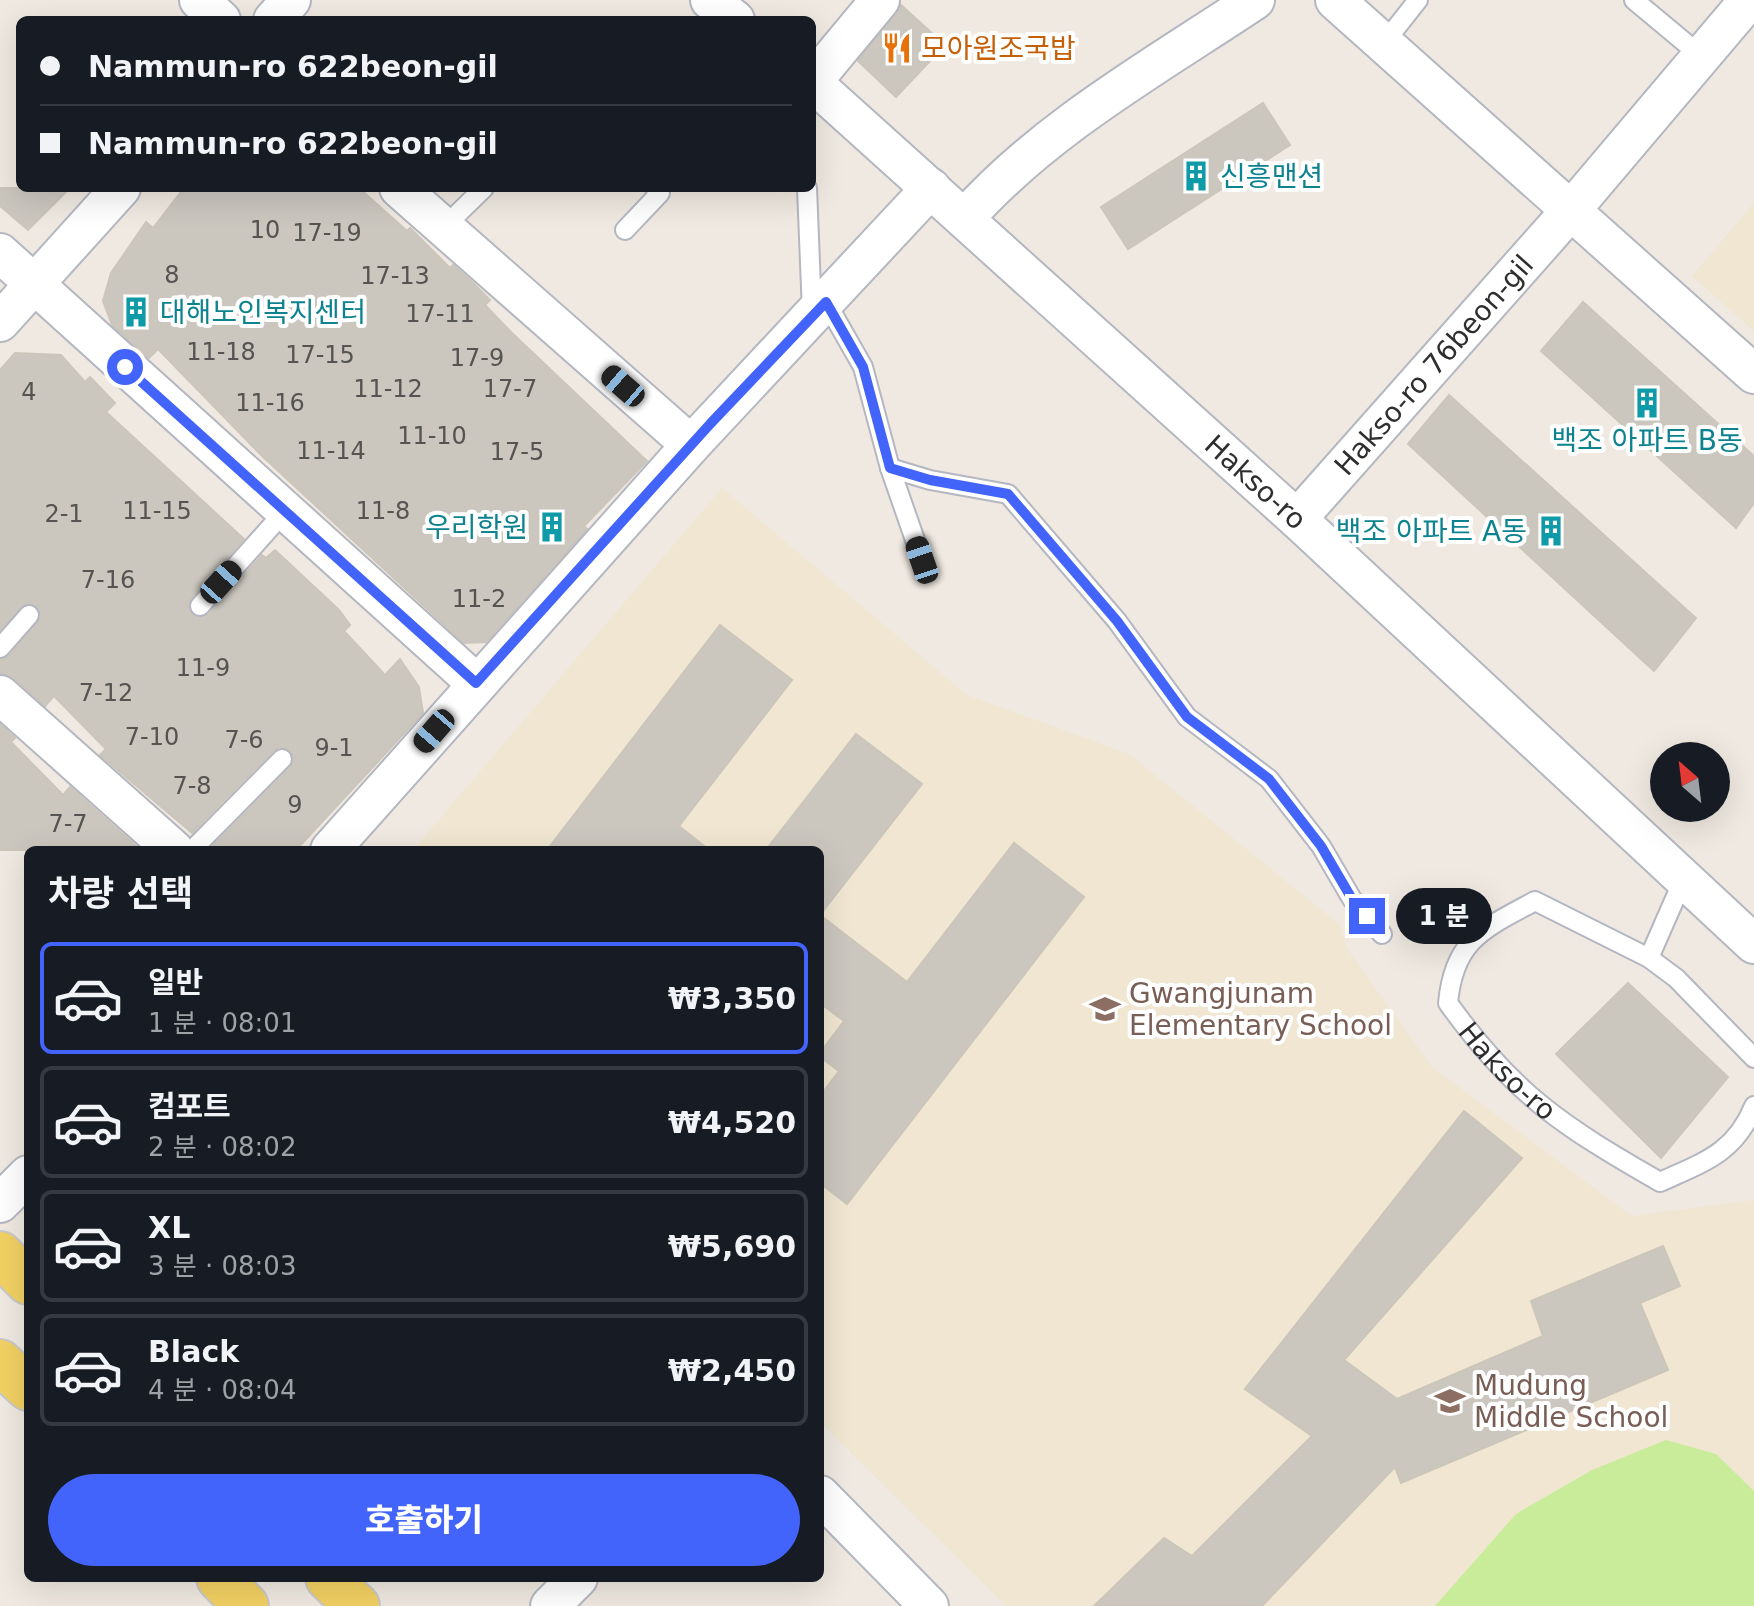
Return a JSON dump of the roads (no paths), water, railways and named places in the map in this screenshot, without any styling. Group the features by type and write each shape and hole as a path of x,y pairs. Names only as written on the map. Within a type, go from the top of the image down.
{"main road":[{"path":"0,1254 24,1278"},
{"path":"0,1362 24,1384"},
{"path":"223,1582 246,1606"},
{"path":"332,1582 357,1606"}],"street":[{"path":"199,0 217,16"},
{"path":"277,16 291,0"},
{"path":"710,0 730,16"},
{"path":"816,77 880,0"},
{"path":"965,218 990,190 1098,105 1255,0"},
{"path":"1335,0 1754,374"},
{"name":"Hakso-ro 76beon-gil","path":"1297,519 1572,209 1749,0"},
{"name":"Hakso-ro","path":"816,86 1297,519 1754,944"},
{"path":"333,846 691,445 931,188"},
{"path":"0,322 117,192"},
{"path":"403,192 691,445"},
{"path":"0,253 476,683"},
{"path":"0,695 170,846"},
{"path":"0,1203 24,1179"},
{"path":"824,1499 929,1606"},
{"path":"550,1606 574,1582"}],"lane":[{"path":"1384,43 1418,0"},
{"path":"1634,0 1700,55"},
{"path":"442,229 480,192"},
{"path":"625,230 659,192"},
{"path":"807,192 819,308 863,367 890,468 922,560"},
{"path":"890,468 930,480 1008,494 1117,621 1187,717 1269,779 1321,846 1352,899 1382,934"},
{"path":"200,606 285,511"},
{"path":"0,648 29,615"},
{"path":"196,846 282,759"},
{"path":"1649,958 1684,878"},
{"name":"Hakso-ro","path":"1754,1058 1676,978 1649,958 1535,901 1465,945 1451,972 1448,1003 1481,1049 1527,1096 1566,1127 1660,1182 1711,1159 1744,1132 1754,1106"}],"place":[{"name":"모아원조국밥","path":"897,48"},
{"name":"신흥맨션","path":"1196,176"},
{"name":"대해노인복지센터","path":"136,312"},
{"name":"백조 아파트 B동","path":"1647,403"},
{"name":"우리학원","path":"552,527"},
{"name":"백조 아파트 A동","path":"1551,531"},
{"name":"Gwangjunam Elementary School","path":"1105,1009"},
{"name":"Mudung Middle School","path":"1450,1401"}]}
